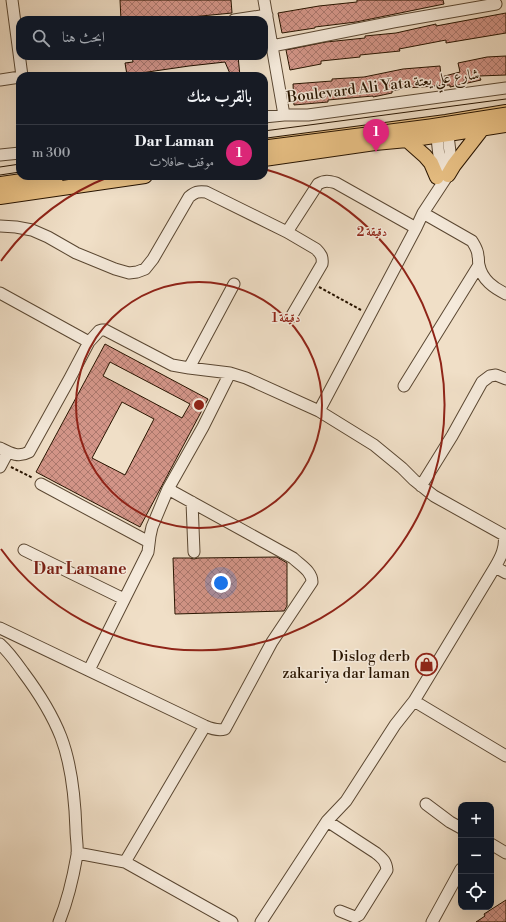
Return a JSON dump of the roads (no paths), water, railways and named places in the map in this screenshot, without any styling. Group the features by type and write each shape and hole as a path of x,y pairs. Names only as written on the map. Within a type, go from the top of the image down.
{"main road":[{"path":"268,158 375,143 407,140 441,129 506,112"},
{"path":"268,146 441,129 482,129 506,125"},
{"path":"407,140 428,160 441,181 482,129"},
{"path":"0,184 28,180"},
{"path":"0,197 117,180"}],"street":[{"path":"12,0 16,34"},
{"path":"260,16 267,15 264,0"},
{"path":"272,46 393,22 496,4"},
{"path":"268,21 284,115"},
{"path":"19,60 20,72"},
{"path":"0,80 16,78"},
{"name":"Boulevard Ali Yata شارع علي يعتة","path":"268,117 308,115 506,88"},
{"path":"319,411 441,181 439,156 441,129"},
{"path":"0,155 16,153"},
{"path":"287,232 318,184 322,181 336,183 416,228"},
{"path":"0,226 32,230 48,237 76,253 115,269 129,273 137,272 145,268 153,259 189,197 194,192 206,192 287,232 316,249 322,258 322,264 291,317"},
{"path":"423,213 472,242 476,247 478,254 478,265 485,279 494,287 506,294"},
{"path":"404,386 478,265"},
{"path":"189,368 234,284"},
{"path":"0,293 89,342"},
{"path":"1,464 4,450 15,455 29,452 89,342 99,331 105,330 172,365 230,373 246,378 319,411 374,445 434,496 504,535 506,542 505,548 495,567 414,701 395,725 346,801 327,821 261,922"},
{"path":"89,670 148,552 152,527 168,489 203,427 230,373"},
{"path":"422,486 482,382 490,376 496,375 506,379"},
{"path":"41,484 149,542"},
{"path":"0,628 205,726 215,730 225,729 272,642 312,582 312,577 293,558 168,489"},
{"path":"192,502 194,552"},
{"path":"24,550 124,599"},
{"path":"495,567 506,572"},
{"path":"0,644 7,650 45,703 62,738 69,761 76,808 77,853 66,905 59,922"},
{"path":"414,701 506,756"},
{"path":"125,862 205,726"},
{"path":"426,804 458,826"},
{"path":"327,821 376,853 383,859 387,870 360,915 355,917 340,911"},
{"path":"494,846 506,853"},
{"path":"77,853 125,862 232,922"},
{"path":"432,922 458,874"}],"tram line":[{"path":"268,130 506,99"},
{"path":"268,139 429,119 506,107"},
{"path":"0,167 16,165"},
{"path":"0,175 16,173"}],"place":[{"name":"Dar Laman","path":"376,152"},
{"name":"Dislog derb zakariya dar laman","path":"426,665"}],"district":[{"name":"Dar Lamane","path":"80,569"}]}
